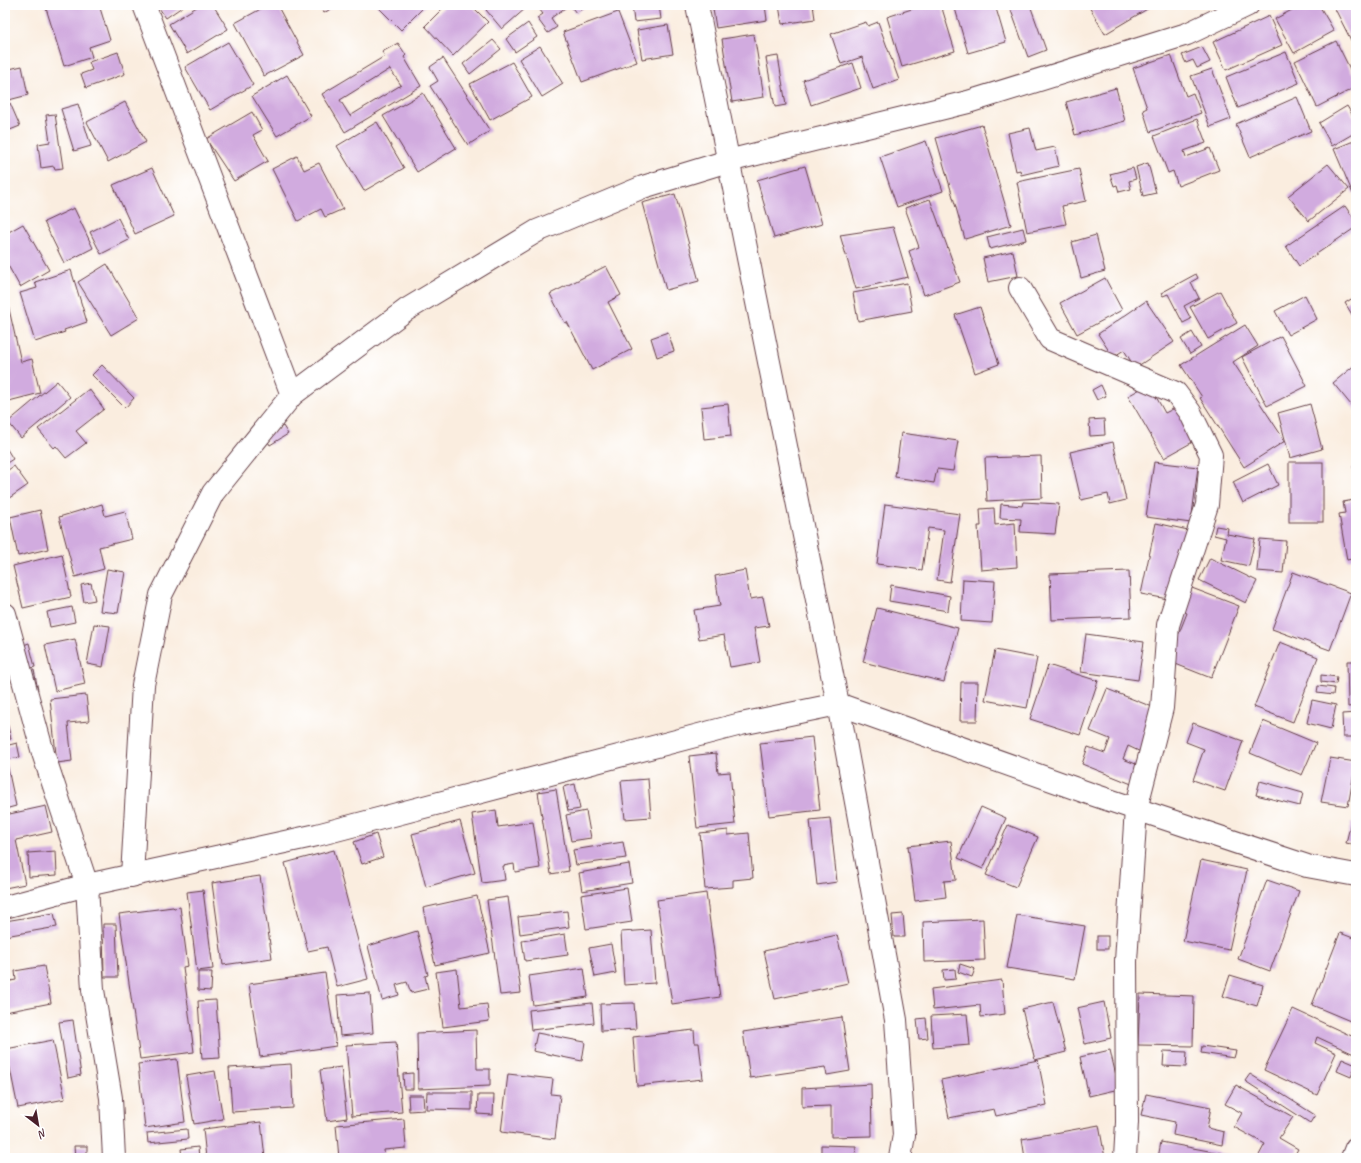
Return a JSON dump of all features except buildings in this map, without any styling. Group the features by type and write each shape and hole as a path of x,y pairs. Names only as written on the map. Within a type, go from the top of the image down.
{"street":[{"path":"144,5 292,395"},
{"path":"698,5 728,162 838,704 896,1020 904,1135 900,1158"},
{"path":"132,876 143,685 161,595 213,493 292,395 406,310 537,231 643,187 728,162 968,102 1187,34 1248,5"},
{"path":"1020,288 1050,338 1176,392 1190,412 1211,455 1207,505 1168,625 1162,708 1136,809 1126,961 1127,1122 1125,1158"},
{"path":"5,614 43,753 86,885 93,990 111,1098 114,1158"},
{"path":"5,907 86,885 317,835 741,724 838,704 1136,809 1307,866 1356,875"},
{"path":"1352,1158 1356,1148"}]}
